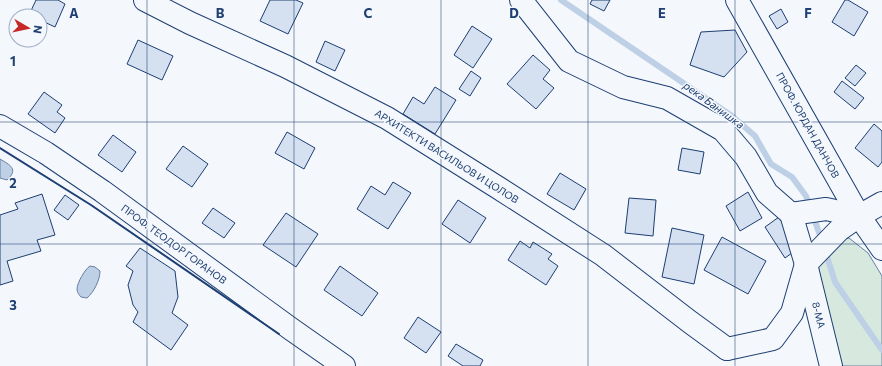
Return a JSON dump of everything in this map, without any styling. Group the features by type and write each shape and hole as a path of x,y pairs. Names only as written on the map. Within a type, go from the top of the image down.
{"street":[{"name":"АРХИТЕКТИ ВАСИЛЬОВ И ЦОЛОВ","path":"145,0 190,23 285,66 387,118 497,186 603,255 690,322 724,358"},
{"path":"522,0 569,61 623,86 667,98 723,130 746,157 767,193 791,214 826,209 859,216"},
{"name":"ПРОФ. ЮРДАН ДАНЧОВ","path":"737,0 859,216 882,249"},
{"name":"ПРОФ. ТЕОДОР ГОРАНОВ","path":"0,126 46,153 102,191 344,366"},
{"path":"724,358 773,339 792,313 806,264 839,230 859,216 882,203"},
{"name":"8-МА","path":"791,214 806,264 831,366"}],"shaded area":[{"path":"849,238 868,253 882,276 882,366 841,366 818,266 837,241"}],"water":[{"path":"0,159 10,165 13,170 11,176 7,180 0,178"},
{"path":"90,266 95,267 100,271 99,278 92,293 87,298 81,297 77,291 77,286 84,273"}],"building":[{"path":"36,0 58,0 65,4 55,27 48,24 48,8 32,8"},
{"path":"270,0 296,0 303,3 288,34 260,21"},
{"path":"592,0 610,0 604,11 590,4"},
{"path":"845,0 848,0 868,12 854,36 832,22"},
{"path":"781,9 788,22 777,29 769,16"},
{"path":"472,26 492,39 473,68 454,55"},
{"path":"735,30 747,52 724,77 690,65 701,32"},
{"path":"138,40 173,56 162,80 127,64"},
{"path":"325,41 345,50 335,71 316,62"},
{"path":"533,55 550,70 543,79 554,88 536,109 507,84"},
{"path":"856,65 866,73 855,86 845,78"},
{"path":"471,71 481,78 470,96 459,89"},
{"path":"842,81 864,98 855,109 834,92"},
{"path":"435,87 456,100 435,134 403,114 413,97 424,104"},
{"path":"44,92 62,105 57,112 65,118 55,133 28,114"},
{"path":"874,124 882,131 882,162 878,167 855,148"},
{"path":"287,132 315,148 304,169 275,153"},
{"path":"113,135 136,152 122,172 98,155"},
{"path":"183,146 208,164 192,187 166,169"},
{"path":"682,148 704,152 700,174 678,170"},
{"path":"560,173 586,189 574,210 547,194"},
{"path":"393,182 411,193 388,229 357,209 371,186 385,195"},
{"path":"748,192 762,218 740,231 726,206"},
{"path":"42,194 55,235 37,240 41,251 7,261 13,281 0,285 0,215 18,209 15,203"},
{"path":"65,195 79,205 68,220 54,210"},
{"path":"629,198 656,200 653,236 625,233"},
{"path":"458,200 486,218 470,243 442,224"},
{"path":"213,208 235,223 224,238 202,223"},
{"path":"286,213 318,234 296,267 263,245"},
{"path":"779,217 799,248 785,258 765,227"},
{"path":"672,228 704,235 694,284 662,277"},
{"path":"722,237 766,261 748,294 704,270"},
{"path":"520,241 530,248 533,242 552,254 548,259 558,266 546,285 508,260"},
{"path":"140,248 175,271 178,297 172,313 188,325 171,350 133,322 138,312 133,305 128,285 133,271 126,266"},
{"path":"340,266 378,293 362,316 324,290"},
{"path":"418,317 441,332 426,353 404,338"},
{"path":"456,344 483,360 480,366 463,366 448,356"}],"waterway":[{"name":"река Банишка","path":"561,0 732,116 755,136 771,164 792,177 806,196 822,241"},
{"name":"река Банишка","path":"825,250 835,282 882,350"}],"wall":[{"path":"0,148 91,205 279,334"}]}
